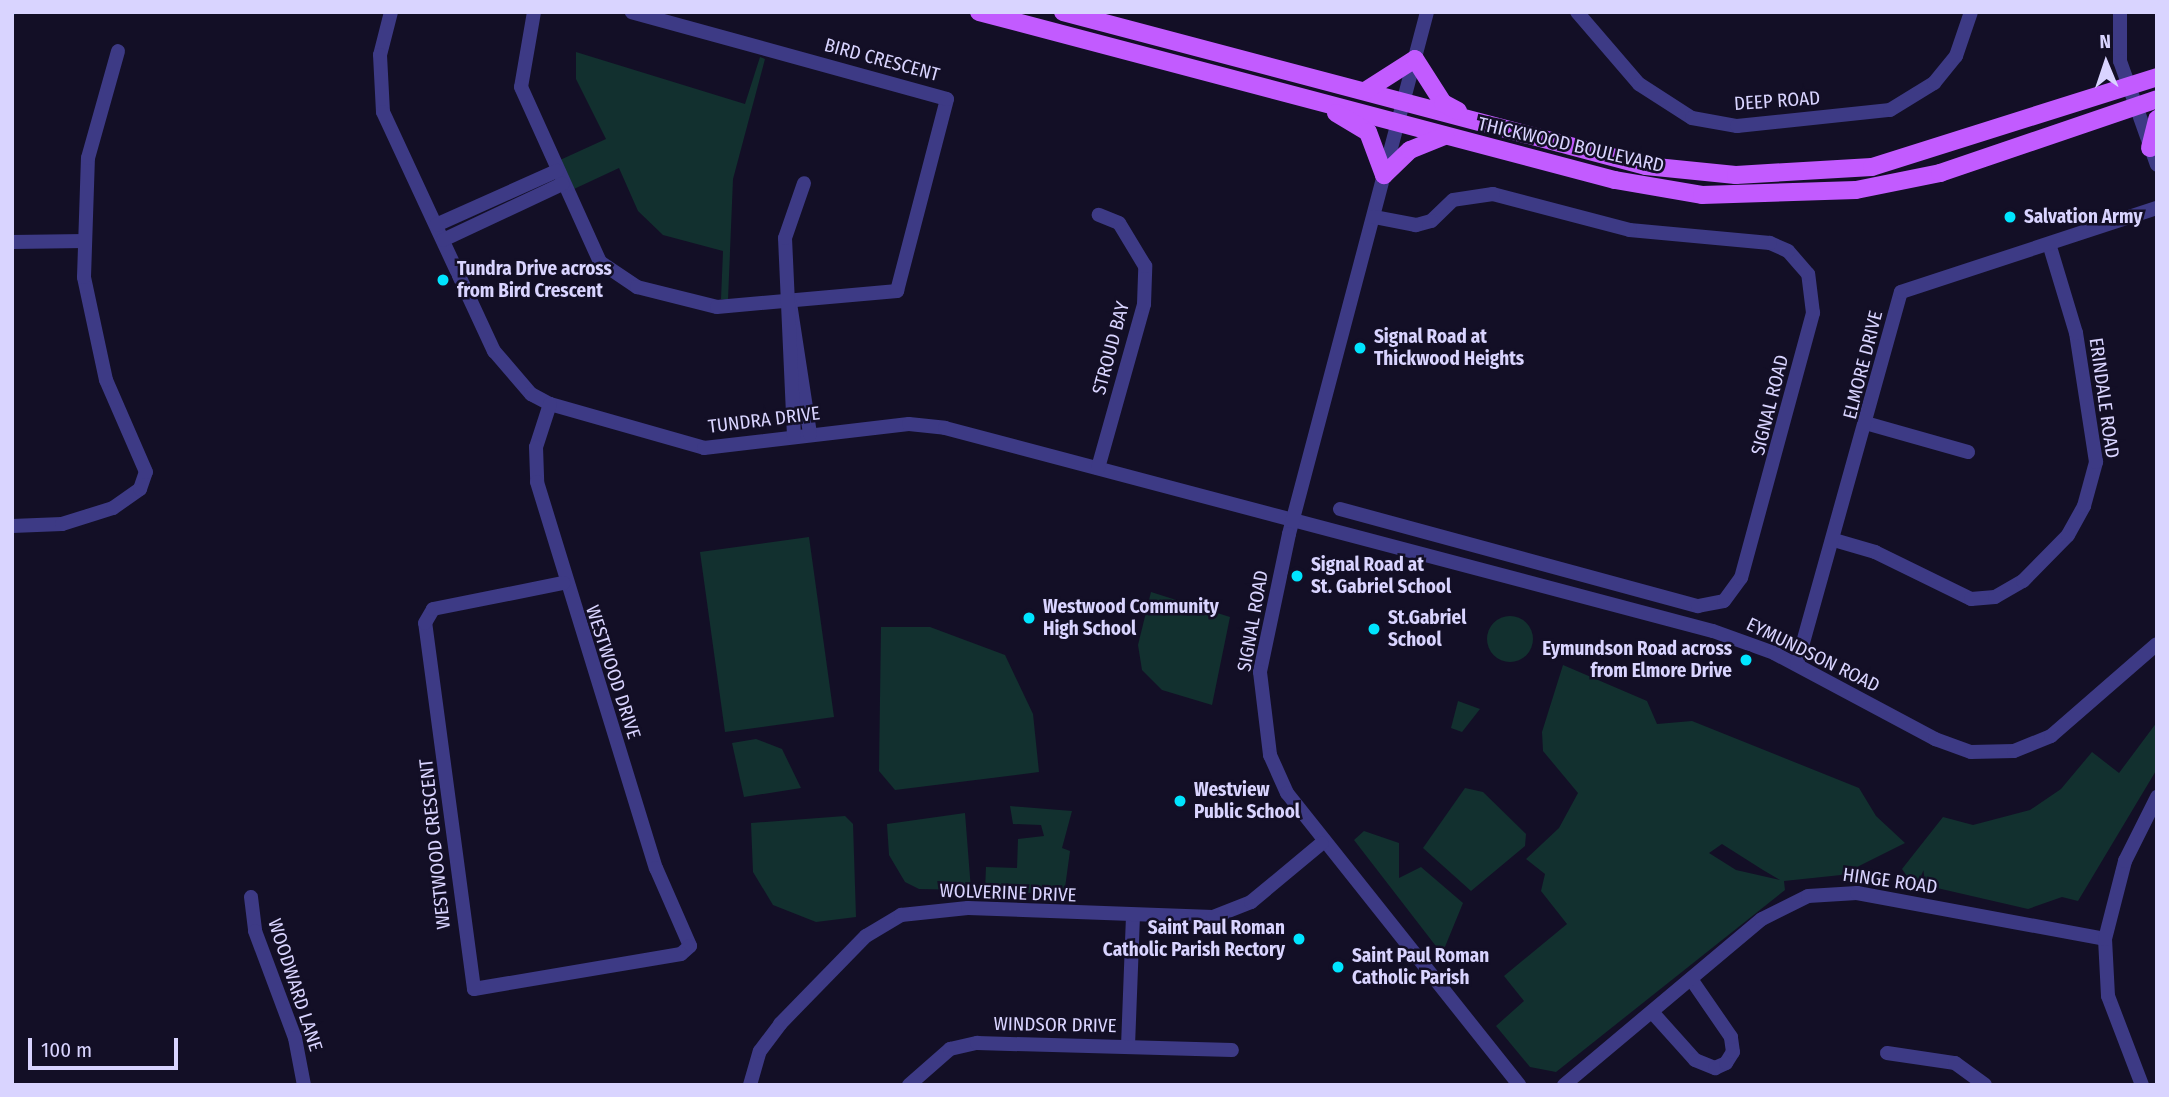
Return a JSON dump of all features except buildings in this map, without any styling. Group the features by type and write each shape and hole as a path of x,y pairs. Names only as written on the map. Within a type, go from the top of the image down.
{"main road":[{"name":"THICKWOOD BOULEVARD","path":"979,12 1615,180 1703,195 1769,197 1856,190 1940,173 2157,99"},
{"name":"THICKWOOD BOULEVARD","path":"1063,12 1646,166 1736,175 1871,167 2157,77"},
{"path":"1365,91 1415,59 1443,103 1474,120"},
{"path":"1317,102 1368,132 1384,175 1410,150 1446,136"},
{"path":"2153,156 2157,119"}],"street":[{"name":"TUNDRA DRIVE","path":"391,12 380,55 383,111 494,351 531,394 550,404 704,448 810,434 933,425 1293,520"},
{"name":"BIRD CRESCENT","path":"534,12 521,88 559,177 600,262 637,287 718,307 897,291 947,99 632,12"},
{"name":"SIGNAL ROAD","path":"1427,12 1293,520 1260,671 1270,755 1287,793 1322,843 1519,1085"},
{"name":"DEEP ROAD","path":"1577,12 1639,85 1692,118 1737,126 1890,110 1934,83 1956,56 1972,12"},
{"path":"2120,12 2118,53 2153,156"},
{"path":"12,526 62,524 113,508 141,489 146,472 106,380 83,277 88,158 118,51"},
{"path":"436,225 497,197 559,177"},
{"path":"443,240 504,211 559,177"},
{"path":"794,436 794,364 785,238 804,183"},
{"name":"SIGNAL ROAD","path":"1339,509 1698,606 1724,601 1741,578 1775,464 1814,292 1799,262 1770,243 1630,230 1493,194 1453,200 1431,222 1416,225 1374,217"},
{"path":"497,197 504,211"},
{"name":"ELMORE DRIVE","path":"1797,664 1869,424 1901,292 2050,247 2157,208"},
{"name":"STROUD BAY","path":"1098,468 1144,304 1145,266 1119,223 1100,215"},
{"path":"12,242 85,241"},
{"name":"ERINDALE ROAD","path":"1834,540 1875,552 1971,599 1995,597 2023,581 2068,535 2084,506 2096,462 2076,333 2050,247"},
{"path":"794,364 810,434"},
{"name":"WESTWOOD DRIVE","path":"550,404 534,466 563,583 656,868 690,946"},
{"path":"1869,424 1968,452"},
{"name":"EYMUNDSON ROAD","path":"1293,520 1713,631 1797,664 1952,747 1994,753 2052,736 2157,644"},
{"path":"1400,548 1405,527"},
{"name":"WESTWOOD CRESCENT","path":"563,583 433,609 425,623 474,989 681,954 690,946"},
{"path":"2142,1085 2108,996 2105,939 2125,861 2157,797"},
{"name":"WOLVERINE DRIVE","path":"750,1085 760,1051 780,1024 866,936 901,915 968,908 1133,917 1232,913 1322,843"},
{"name":"HINGE ROAD","path":"1564,1085 1771,914 1821,893 1870,895 2105,939"},
{"name":"WOODWARD LANE","path":"251,897 255,931 295,1038 304,1085"},
{"name":"WINDSOR DRIVE","path":"909,1085 950,1049 977,1043 1128,1046 1133,917"},
{"path":"1652,1012 1695,1060 1714,1068 1726,1063 1731,1037 1691,979"},
{"path":"1128,1046 1232,1050"},
{"path":"1887,1053 1955,1063 1985,1085"}],"green space":[{"path":"576,52 745,104 760,57 765,59 733,179 728,300 721,299 723,251 663,235 638,211 619,168 574,189 560,160 606,139 576,79"},
{"path":"809,537 834,717 725,732 700,552"},
{"path":"1151,592 1230,617 1212,705 1162,690 1142,670 1138,645"},
{"path":"1510,616 1527,622 1533,639 1527,656 1510,662 1493,656 1487,639 1493,622"},
{"path":"881,627 930,627 1005,655 1033,714 1039,772 895,790 879,771"},
{"path":"1563,665 1647,701 1657,724 1692,721 1859,788 1876,816 1905,843 1841,875 1784,881 1785,890 1556,1072 1530,1067 1496,1026 1524,1001 1504,976 1567,924 1541,891 1545,874 1526,859 1559,828 1578,793 1543,751 1542,732","holes":["1722,844 1780,880 1736,870 1709,853"]},
{"path":"1458,701 1480,709 1462,732 1451,728"},
{"path":"2157,722 2157,769 2078,901 2062,897 2028,909 1911,882 1902,869 1943,817 1973,825 2030,810 2061,789 2092,752 2119,773"},
{"path":"756,739 782,749 801,788 744,797 732,743"},
{"path":"1465,788 1483,792 1526,834 1525,846 1471,891 1423,848"},
{"path":"1010,806 1072,811 1062,848 1070,851 1064,895 985,890 986,867 1017,868 1018,839 1044,836 1041,825 1013,824"},
{"path":"965,813 971,890 919,889 905,882 889,855 887,824"},
{"path":"845,816 853,824 856,917 816,922 773,905 753,872 751,823"},
{"path":"1364,831 1399,843 1399,878 1421,867 1463,903 1442,954 1354,840"}],"place":[{"name":"Salvation Army","path":"2010,217"},
{"name":"Tundra Drive across from Bird Crescent","path":"443,280"},
{"name":"Signal Road at Thickwood Heights","path":"1360,348"},
{"name":"Signal Road at St. Gabriel School","path":"1297,576"},
{"name":"Westwood Community High School","path":"1029,618"},
{"name":"St.Gabriel School","path":"1374,629"},
{"name":"Eymundson Road across from Elmore Drive","path":"1746,660"},
{"name":"Westview Public School","path":"1180,801"},
{"name":"Saint Paul Roman Catholic Parish Rectory","path":"1299,939"},
{"name":"Saint Paul Roman Catholic Parish","path":"1338,967"}]}
